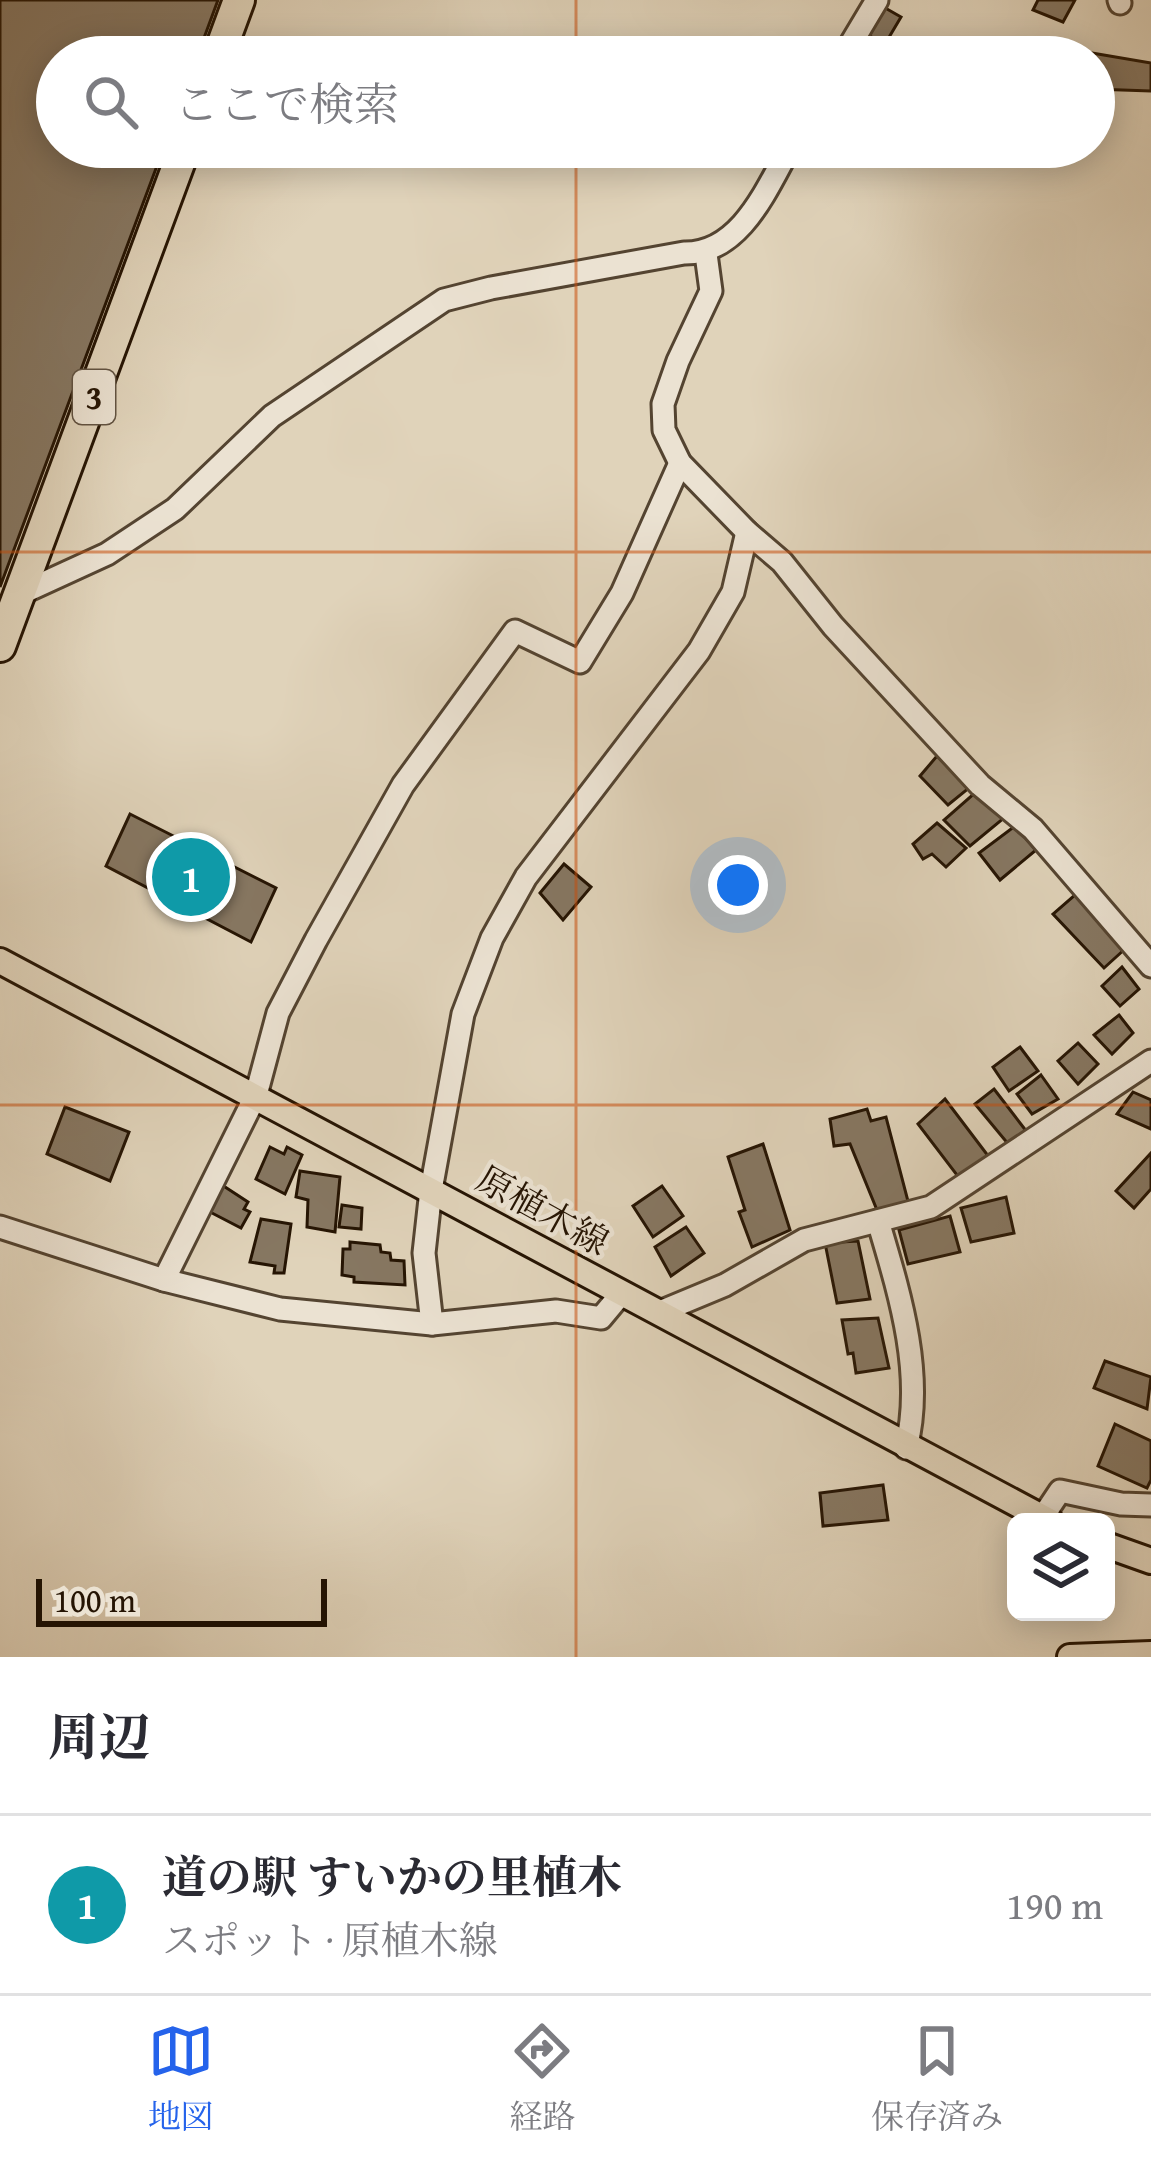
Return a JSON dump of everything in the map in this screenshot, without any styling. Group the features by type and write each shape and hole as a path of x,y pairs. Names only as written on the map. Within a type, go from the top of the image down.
{"highway":[{"path":"225,36 238,0"},
{"name":"3","path":"0,646 177,168"}],"main road":[{"name":"原植木線","path":"0,962 1032,1513"},
{"path":"1115,1548 1151,1561"},
{"path":"1070,1657 1151,1654"}],"street":[{"path":"856,36 877,0"},
{"path":"22,593 107,554 175,509 272,416 444,300 663,257 706,254 727,241 746,220 777,168"},
{"path":"706,254 711,291 663,404 664,430 680,464 782,562 832,626 980,784 1033,829 1151,966"},
{"path":"164,1280 256,1095 278,1013 403,785 514,631 580,662 622,593 680,464"},
{"path":"431,1324 424,1253 431,1190 463,1014 492,938 526,878 698,651 733,592 747,532"},
{"path":"659,1312 725,1285 804,1240 931,1208 1151,1061"},
{"path":"878,1221 904,1307 913,1422 906,1448"},
{"path":"0,1228 164,1280 280,1309 431,1324 556,1311 601,1318 621,1294"},
{"path":"1049,1513 1060,1491 1121,1504 1151,1504"}],"building":[{"path":"0,0 218,0 205,36 36,36 36,168 156,168 0,587"},
{"path":"1038,0 1075,0 1063,22 1033,10"},
{"path":"880,5 901,17 890,36 864,33"},
{"path":"1115,57 1151,63 1151,91 1115,90"},
{"path":"937,756 969,788 948,805 920,776"},
{"path":"977,791 1004,818 970,846 944,820"},
{"path":"130,814 276,888 251,942 106,866"},
{"path":"937,823 966,848 946,867 932,854 923,859 913,844"},
{"path":"1015,826 1036,850 1000,880 979,853"},
{"path":"564,864 591,887 563,920 540,893"},
{"path":"1076,894 1126,948 1104,968 1053,914"},
{"path":"1122,967 1139,989 1120,1006 1102,986"},
{"path":"1119,1015 1133,1033 1112,1054 1094,1035"},
{"path":"1078,1043 1098,1064 1078,1084 1058,1061"},
{"path":"1020,1047 1038,1071 1009,1091 993,1067"},
{"path":"1041,1075 1058,1099 1032,1114 1017,1094"},
{"path":"994,1089 1027,1132 1009,1145 975,1104"},
{"path":"1133,1092 1151,1100 1151,1129 1117,1114"},
{"path":"945,1099 992,1161 963,1183 918,1124"},
{"path":"65,1107 129,1132 110,1181 47,1154"},
{"path":"867,1109 871,1121 886,1117 909,1205 877,1210 850,1144 834,1146 830,1119"},
{"path":"763,1144 790,1230 752,1247 728,1157"},
{"path":"270,1147 284,1154 287,1147 302,1155 285,1194 256,1179"},
{"path":"1151,1153 1151,1189 1134,1208 1116,1191"},
{"path":"300,1171 340,1177 335,1232 307,1227 308,1200 296,1197"},
{"path":"219,1183 248,1202 244,1209 250,1212 241,1228 210,1212"},
{"path":"662,1186 683,1216 653,1237 633,1206"},
{"path":"1006,1197 1014,1233 971,1242 961,1208"},
{"path":"342,1205 362,1208 361,1229 339,1227"},
{"path":"950,1216 960,1252 908,1264 899,1230"},
{"path":"261,1219 291,1224 284,1273 274,1273 275,1266 250,1262"},
{"path":"686,1227 704,1253 671,1276 655,1247"},
{"path":"858,1241 870,1299 837,1303 825,1243"},
{"path":"350,1242 380,1245 391,1260 404,1261 405,1285 354,1282 354,1277 342,1275 343,1249 350,1249"},
{"path":"878,1318 889,1368 856,1373 842,1320"},
{"path":"1105,1361 1151,1377 1147,1409 1094,1388"},
{"path":"1115,1424 1151,1441 1147,1488 1098,1466"},
{"path":"883,1485 888,1520 823,1526 820,1493"}],"place":[{"name":"道の駅 すいかの里植木","path":"191,877"}]}
